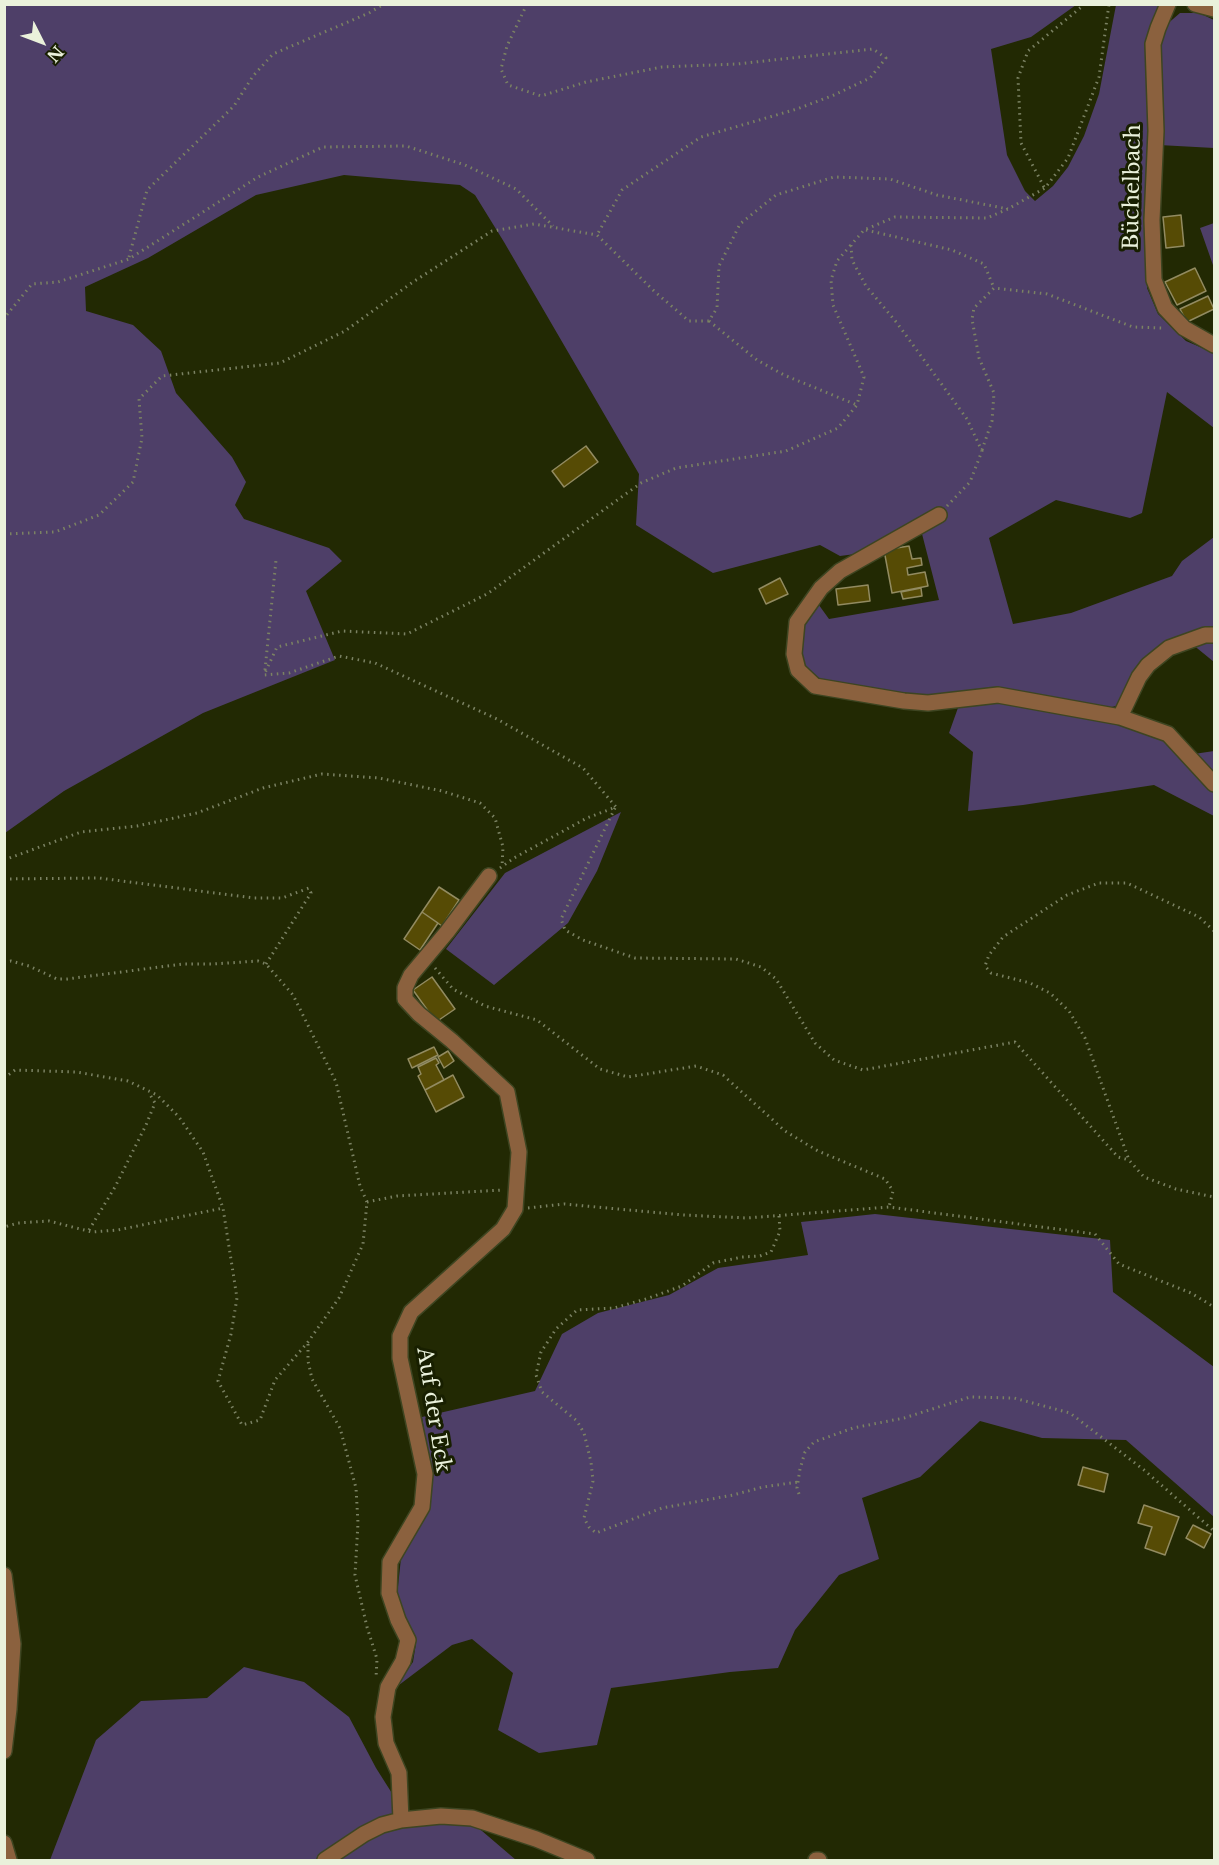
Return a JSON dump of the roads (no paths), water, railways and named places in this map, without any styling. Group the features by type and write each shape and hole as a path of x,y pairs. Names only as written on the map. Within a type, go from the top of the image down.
{"street":[{"name":"Büchelbach","path":"1168,4 1153,44 1156,131 1152,220 1154,280 1165,308 1185,328 1214,345"},
{"path":"1195,4 1215,9"},
{"path":"939,515 840,571 821,588 797,622 794,654 798,670 815,686 903,701 928,703 998,695 1120,717 1168,734 1215,784"},
{"path":"1120,717 1139,677 1148,665 1169,648 1204,635 1215,635"},
{"name":"Auf der Eck","path":"401,1820 399,1773 386,1743 383,1717 388,1687 403,1661 408,1640 388,1593 390,1562 422,1507 425,1474 400,1358 400,1336 411,1312 503,1229 514,1209 519,1152 507,1092 405,999 405,988 411,975 495,871"},
{"path":"4,1575 13,1644 4,1751"},
{"path":"326,1860 382,1824 441,1816 472,1818 536,1839 587,1860"},
{"path":"4,1843 9,1860"}]}
